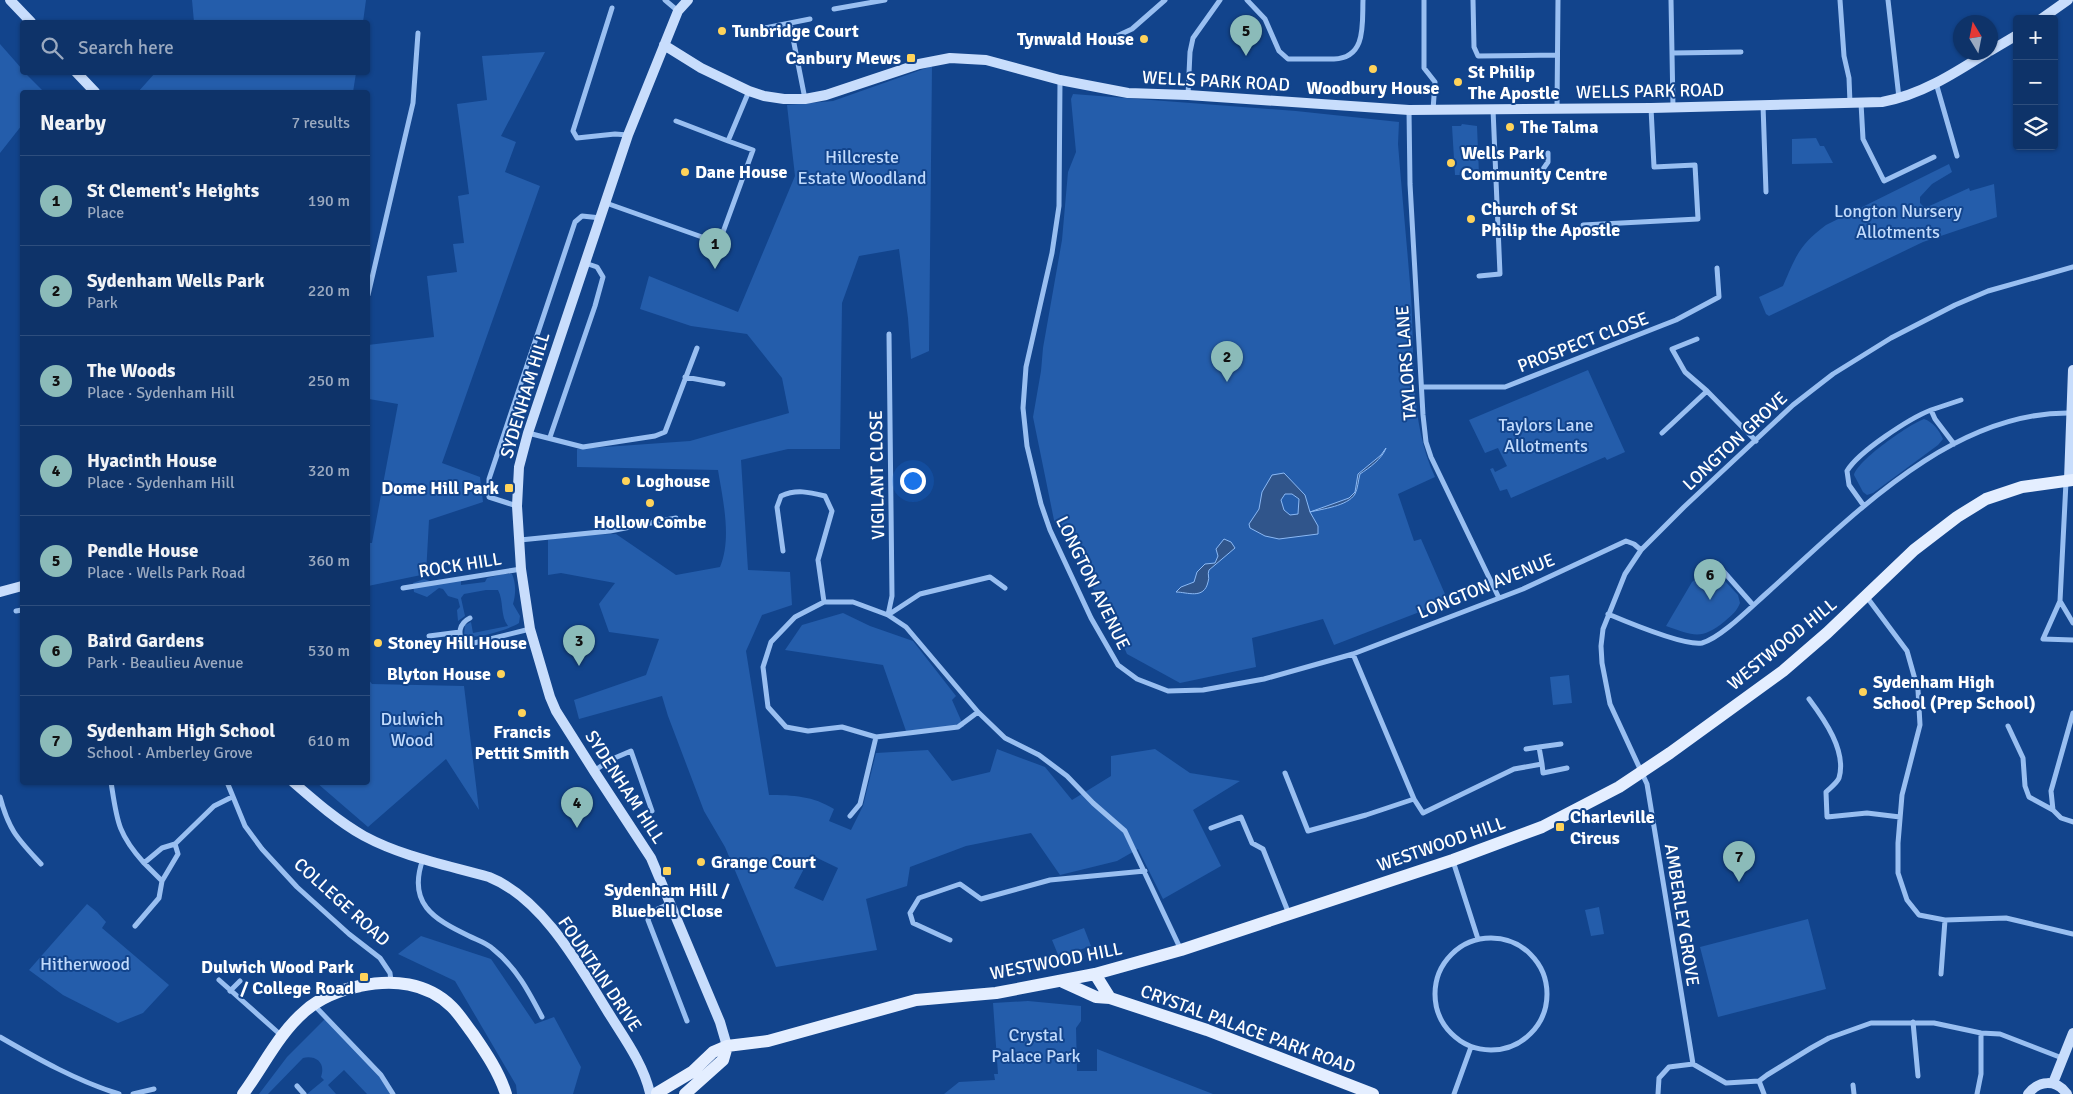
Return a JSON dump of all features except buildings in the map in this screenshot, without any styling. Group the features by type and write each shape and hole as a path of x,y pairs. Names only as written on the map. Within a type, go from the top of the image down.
{"main road":[{"name":"WESTWOOD HILL","path":"653,1093 692,1072 713,1052 727,1046 768,1041 916,1000 996,993 1063,982 1095,974 1182,950 1453,860 1542,827 1618,787 1670,753 1783,671 1914,550 1957,516 1986,499 2022,487 2069,480"},
{"path":"1095,974 1110,998"},
{"path":"243,1094 303,1012 332,994 349,988 392,981 411,984 439,996 454,1009 486,1052 506,1094"},
{"name":"CRYSTAL PALACE PARK ROAD","path":"1063,982 1096,997 1110,998 1207,1030 1373,1094"},
{"path":"1043,985 1081,996 1096,997"},
{"path":"685,1094 723,1060 727,1046"}],"street":[{"path":"10,0 29,20"},
{"path":"665,0 678,11"},
{"name":"SYDENHAM HILL","path":"688,0 678,11 628,135 528,432 519,468 518,506 521,569 530,629 553,704 594,771 652,858 720,1022 727,1046"},
{"path":"834,10 885,0"},
{"path":"1104,42 1132,29 1165,0"},
{"path":"1188,95 1192,38 1220,0"},
{"path":"1247,0 1265,19 1279,51 1288,59 1340,59 1350,54 1360,44 1362,37 1363,0"},
{"path":"1424,0 1423,58 1424,68 1435,82 1433,110"},
{"path":"1473,0 1474,47 1478,56 1557,55"},
{"path":"1558,0 1558,109"},
{"path":"1671,0 1672,107"},
{"path":"1840,0 1850,103"},
{"path":"1888,0 1900,98"},
{"path":"2047,15 2068,0"},
{"path":"612,8 573,131 577,138 615,134 628,135"},
{"path":"765,28 810,19"},
{"path":"790,23 805,98"},
{"path":"370,286 413,103 418,34"},
{"name":"WELLS PARK ROAD","path":"1998,47 2013,37"},
{"name":"WELLS PARK ROAD","path":"664,45 701,68 748,91 784,99 826,95 919,64 950,58 986,60 1060,80 1128,93 1188,95 1409,110 1651,108 1882,102 1900,98 1936,83 1975,60"},
{"path":"1672,52 1741,52"},
{"path":"79,75 93,90"},
{"name":"LONGTON AVENUE","path":"1060,80 1059,206 1052,253 1026,367 1023,408 1027,446 1041,504 1050,530 1091,618 1118,665 1137,679 1168,691 1203,690 1264,679 1352,654 1499,598 1626,541 1634,544 1641,550"},
{"path":"1936,83 1957,156"},
{"path":"728,141 748,91"},
{"path":"1861,103 1862,139 1884,181 1934,157"},
{"path":"1763,106 1766,192"},
{"path":"1583,225 1698,219 1695,165 1654,167 1651,108"},
{"path":"1479,276 1500,274 1493,109"},
{"name":"TAYLORS LANE","path":"1409,110 1410,184 1424,429 1432,457 1499,598"},
{"path":"606,204 718,244 753,150 676,121"},
{"path":"1495,174 1541,172 1548,162 1548,152"},
{"path":"518,506 490,497 489,479 575,222 582,216 601,218"},
{"path":"550,437 595,306 603,277 597,267 585,263"},
{"name":"LONGTON GROVE","path":"1641,772 1610,704 1601,646 1603,629 1608,614 1625,574 1641,550 1793,405 1818,385 1871,350 1922,321 1988,291 2073,267"},
{"name":"PROSPECT CLOSE","path":"1422,387 1505,387 1676,320 1719,297 1717,268"},
{"name":"VIGILANT CLOSE","path":"888,616 892,596 889,334"},
{"path":"1697,339 1672,349 1685,372 1707,391 1756,441"},
{"path":"528,432 583,447 654,436 665,432 697,348"},
{"path":"2073,370 2069,480 2060,601 2042,639 2073,640"},
{"path":"685,376 723,384"},
{"path":"1662,433 1707,391"},
{"path":"1864,506 1849,485 1847,470 1849,466 1903,424 1931,410 1962,400"},
{"path":"1931,410 1954,444"},
{"path":"1608,614 1688,643 1700,643 1719,635 1864,506 1934,455 1954,444 1992,428 2023,418 2071,413"},
{"path":"783,551 777,507 781,496 790,492 806,491 825,496 832,511 818,560 824,602"},
{"path":"520,540 610,531 676,518"},
{"path":"1717,564 1754,604"},
{"name":"ROCK HILL","path":"403,588 521,569"},
{"path":"888,616 920,594 990,577 1005,588"},
{"path":"0,592 20,587"},
{"path":"1866,596 1907,651 1918,690 1920,724 1902,795 1900,817 1898,873 1907,900 1919,916 1946,920 2006,918 2073,934"},
{"path":"2060,601 2073,623"},
{"path":"978,712 958,727 876,737 842,727 808,731 786,727 768,707 762,666 771,642 795,617 824,602 854,602 888,616 906,626 978,712 1005,738 1039,755 1067,776 1093,803 1125,831 1182,950"},
{"path":"16,611 20,610"},
{"path":"470,618 462,624 460,632 462,641 469,644 530,629"},
{"path":"429,636 460,632"},
{"path":"1352,654 1414,799 1423,813 1514,769 1542,764"},
{"path":"1809,699 1822,716 1835,740 1841,766 1839,780 1826,792 1827,817 1867,813 1900,817"},
{"path":"2053,810 2051,791 2073,714"},
{"path":"2008,726 2023,758 2025,786 2029,797 2053,810 2061,818 2073,822"},
{"path":"850,816 860,804 876,737"},
{"path":"1526,749 1561,744"},
{"path":"1539,747 1543,773 1567,768"},
{"path":"594,771 610,760 631,751 652,811"},
{"name":"AMBERLEY GROVE","path":"1641,772 1647,784 1693,1064"},
{"path":"1285,773 1308,831 1414,799"},
{"path":"111,785 118,826 126,842 162,881"},
{"name":"COLLEGE ROAD","path":"228,785 245,826 277,867 349,934 380,958 390,973 392,981"},
{"name":"FOUNTAIN DRIVE","path":"298,785 337,818 364,836 423,859 501,882 525,901 553,930 580,968 638,1061 653,1093"},
{"path":"0,797 2,814 12,832 41,864"},
{"path":"144,863 162,848 175,844 214,806 232,797"},
{"path":"1211,828 1241,817 1252,843 1263,848 1290,914"},
{"path":"136,926 159,898 162,881 178,854 175,844"},
{"path":"423,859 418,876 418,888 428,911 463,934 492,948 523,980 542,1017"},
{"path":"1453,860 1478,939"},
{"path":"950,940 913,923 910,913 918,898 960,884 981,898 1050,880 1145,870"},
{"path":"670,903 651,912 648,920 687,1021"},
{"path":"1941,974 1946,920"},
{"path":"1496,938 1515,944 1527,951 1538,962 1544,974 1547,985 1547,1002 1539,1024 1531,1035 1520,1043 1498,1050 1484,1050 1471,1047 1454,1037 1446,1028 1438,1011 1435,996 1436,983 1441,969 1450,956 1466,944 1478,939 1496,938"},
{"path":"219,980 283,1037"},
{"path":"230,990 240,981"},
{"path":"314,1004 381,1075 393,1094"},
{"path":"1913,1022 1918,1076"},
{"path":"1658,1094 1659,1078 1669,1067 1693,1064 1726,1083 1759,1081 1767,1074 1829,1038 1870,1023 1934,1023 1981,1033 2000,1034 2062,1058"},
{"path":"1977,1094 1981,1074 1981,1033"},
{"path":"2054,1084 2062,1058 2073,1033"},
{"path":"0,1037 38,1060 102,1089 118,1094"},
{"path":"1454,1094 1471,1047"},
{"path":"1759,1081 1764,1094"},
{"path":"2028,1094 2042,1083 2059,1086 2067,1094"},
{"path":"1853,1085 1854,1094"},
{"path":"297,1086 304,1094"},
{"path":"133,1094 154,1089"}],"green space":[{"path":"192,0 366,0 363,20 194,20"},
{"path":"0,44 20,67 20,75 27,75 42,90 20,90 20,128 0,153"},
{"path":"545,52 501,136 516,142 505,172 540,186 442,463 480,477 483,502 429,520 426,574 370,586 370,543 372,543 398,404 370,399 370,345 434,337 427,276 457,272 453,244 464,243 458,196 469,194 457,104 487,100 482,56"},
{"name":"Hillcreste Estate Woodland","path":"932,66 929,351 911,359 899,249 859,256 842,303 840,449 788,449 741,460 748,570 790,572 792,605 762,615 746,651 769,795 795,796 818,801 834,809 829,821 851,830 863,806 876,753 928,750 952,781 990,772 997,749 1045,767 1072,800 1111,776 1111,756 1155,749 1190,773 1240,781 1193,810 1221,866 1163,899 1138,849 1117,861 1060,875 1031,833 966,846 910,867 907,886 866,899 877,950 776,967 725,847 704,811 662,696 579,719 574,700 646,675 659,639 609,632 599,604 615,583 561,573 548,575 548,540 574,535 616,534 676,575 720,567 724,556 726,532 718,470 577,467 577,449 690,441 789,413 782,378 747,334 691,326 640,309 649,276 738,312 795,176 787,105 833,101","holes":["811,855 838,868 823,901 794,888"]},
{"path":"153,75 356,75 353,90 140,90"},
{"path":"1073,94 1296,111 1399,122 1398,144 1411,296 1413,365 1417,411 1427,455 1435,477 1398,494 1414,541 1421,539 1448,601 1334,645 1323,619 1252,638 1256,667 1180,683 1127,654 1115,634 1103,606 1054,520 1033,417 1062,240 1068,172 1076,152 1071,99"},
{"path":"1462,124 1477,126 1479,174 1464,177 1464,175 1455,175 1452,126 1461,126"},
{"path":"1816,138 1820,146 1824,146 1833,163 1792,164 1792,139"},
{"name":"Longton Nursery Allotments","path":"1949,164 1952,172 1932,184 1920,197 1920,203 1925,208 1969,188 1970,191 1994,184 1997,217 1923,242 1769,316 1766,314 1759,297 1783,286 1799,252 1817,232 1826,225"},
{"name":"Taylors Lane Allotments","path":"1588,370 1625,452 1607,460 1605,457 1511,498 1507,489 1500,491 1490,469 1493,468 1495,472 1507,466 1498,448 1485,453 1469,420"},
{"path":"1924,419 1933,424 1943,439 1938,445 1873,493 1867,495 1863,492 1854,475 1864,461 1907,428"},
{"path":"1712,565 1713,574 1710,579 1714,583 1724,580 1738,595 1740,603 1736,611 1717,627 1703,634 1690,634 1666,626 1692,582"},
{"path":"512,574 513,577 515,596 513,604 520,616 519,623 500,631 483,635 464,635 465,625 471,622 473,633 508,626 504,618 498,590 464,594 461,598 465,616 458,621 457,610 460,607 458,599 448,596 443,589 439,588 427,597 414,592 413,583 424,579 432,582 453,578 461,580 461,585 485,582 487,578"},
{"path":"843,613 870,626 913,641 956,696 952,700 964,727 906,731 883,665 785,650 802,625"},
{"path":"1569,675 1572,703 1553,705 1550,677"},
{"name":"Dulwich Wood","path":"370,682 372,684 464,686 479,810 446,759 368,827 319,785 370,785"},
{"name":"Hitherwood","path":"87,904 106,922 102,928 169,985 143,1013 118,1023 63,995 29,970"},
{"path":"1599,907 1604,934 1591,936 1585,910"},
{"path":"1808,919 1826,989 1718,1017 1700,947"},
{"path":"1084,928 1091,946 1059,957 1052,940"},
{"path":"421,936 491,959 535,1024 554,1017 581,1067 573,1094 517,1094 516,1085 455,981 398,954"},
{"name":"Crystal Palace Park","path":"1028,1001 1081,1006 1081,1021 1076,1028 1077,1071 1097,1071 1097,1049 1213,1094 944,1094 959,1082 995,1080 994,1074 998,1074 993,1003"},
{"path":"326,1018 381,1075 393,1094 367,1094 344,1070 328,1085 336,1094 307,1094 324,1080 321,1077 322,1068 319,1061 308,1057 303,1058 268,1094 259,1094 287,1057"}],"shaded area":[{"path":"1386,448 1384,452 1371,466 1360,474 1356,492 1352,498 1341,504 1310,512 1349,498 1355,492 1358,474 1381,455"},
{"path":"1284,473 1305,495 1310,512 1318,526 1318,534 1279,539 1265,536 1250,528 1249,524 1259,509 1262,492 1272,475","holes":["1285,494 1292,494 1299,499 1298,514 1290,515 1284,510 1281,500"]},
{"path":"1224,539 1231,542 1235,548 1209,570 1209,580 1206,588 1195,594 1176,592 1181,587 1194,582 1197,572 1205,564 1215,563 1218,556 1216,549"}],"place":[{"name":"Tunbridge Court","path":"722,31"},
{"name":"Tynwald House","path":"1144,39"},
{"name":"Pendle House","path":"1246,56"},
{"name":"Canbury Mews","path":"911,58"},
{"name":"Woodbury House","path":"1373,69"},
{"name":"St Philip The Apostle","path":"1458,82"},
{"name":"The Talma","path":"1510,127"},
{"name":"Wells Park Community Centre","path":"1451,163"},
{"name":"Dane House","path":"685,172"},
{"name":"Church of St Philip the Apostle","path":"1471,219"},
{"name":"St Clement's Heights","path":"715,269"},
{"name":"Sydenham Wells Park","path":"1227,382"},
{"name":"Loghouse","path":"626,481"},
{"name":"Dome Hill Park","path":"509,488"},
{"name":"Hollow Combe","path":"650,503"},
{"name":"Baird Gardens","path":"1710,600"},
{"name":"Stoney Hill House","path":"378,643"},
{"name":"The Woods","path":"579,666"},
{"name":"Blyton House","path":"501,674"},
{"name":"Sydenham High School (Prep School)","path":"1863,692"},
{"name":"Francis Pettit Smith","path":"522,713"},
{"name":"Charleville Circus","path":"1560,827"},
{"name":"Hyacinth House","path":"577,828"},
{"name":"Grange Court","path":"701,862"},
{"name":"Sydenham Hill / Bluebell Close","path":"667,871"},
{"name":"Sydenham High School","path":"1739,882"},
{"name":"Dulwich Wood Park / College Road","path":"364,977"}]}
